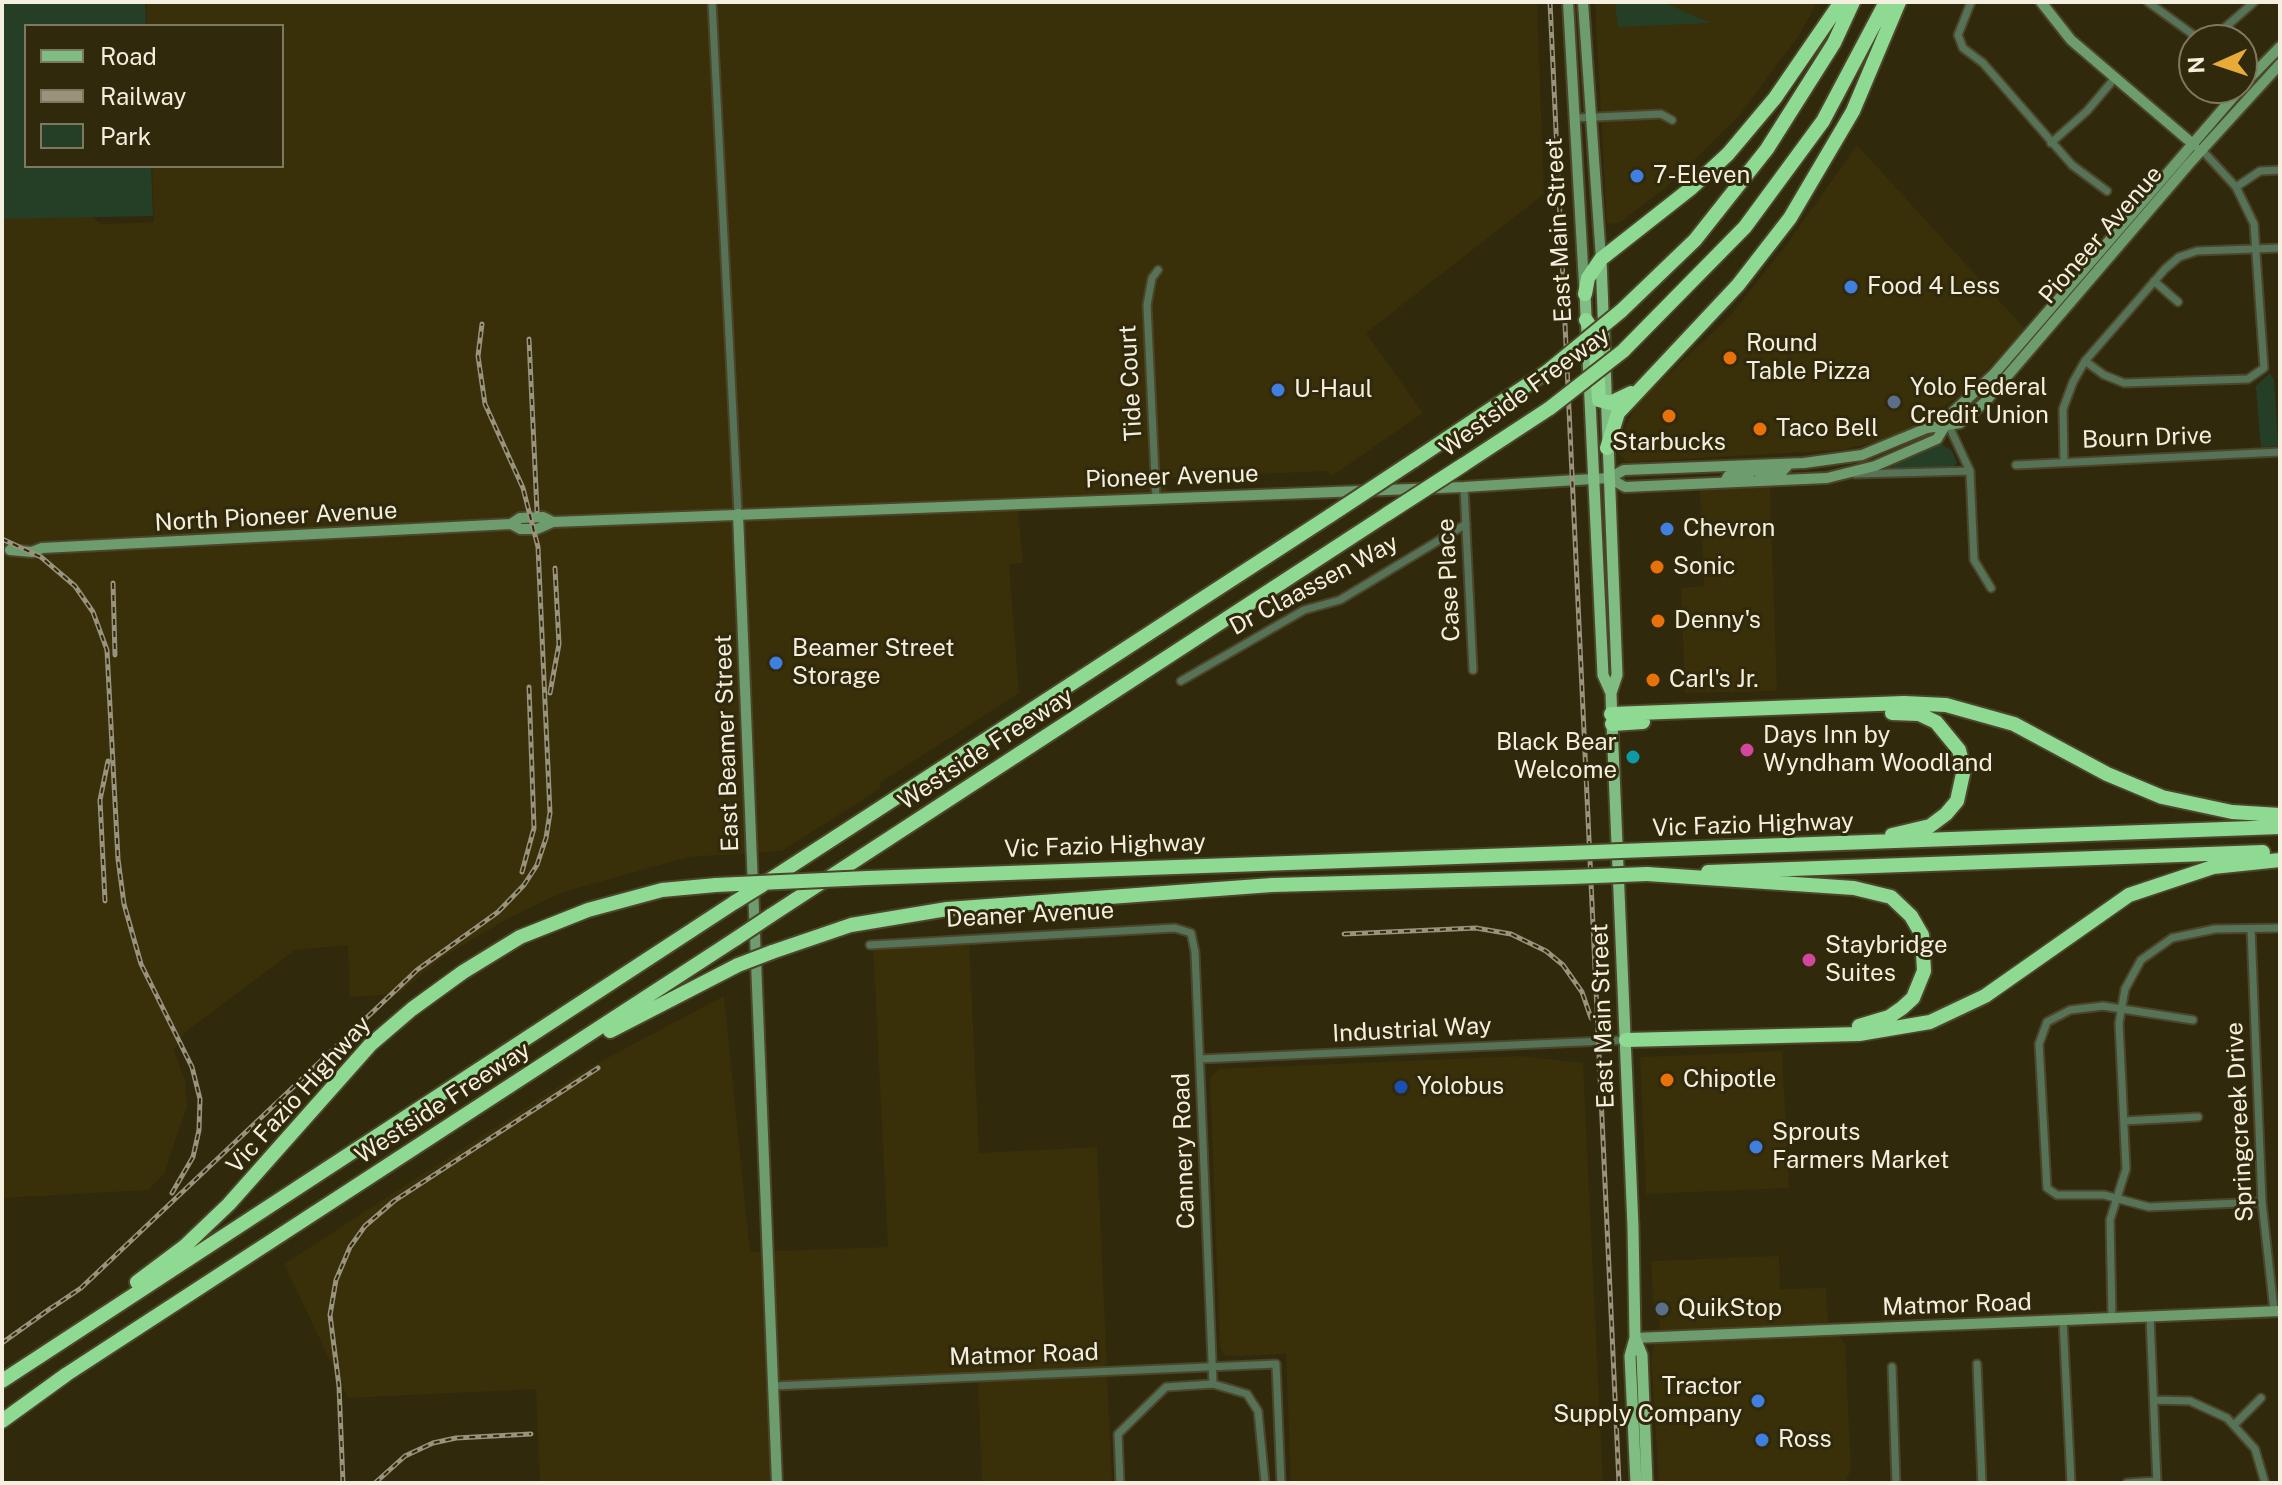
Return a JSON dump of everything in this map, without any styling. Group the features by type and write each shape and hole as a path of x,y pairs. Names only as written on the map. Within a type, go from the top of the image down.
{"highway":[{"path":"1585,294 1588,278 1601,259 1681,197 1728,154 1775,98 1841,2"},
{"name":"Westside Freeway","path":"2,1381 1548,371 1621,311 1695,240 1767,149 1834,43 1853,2"},
{"name":"Westside Freeway","path":"2,1421 88,1360 1550,408 1623,351 1745,227 1823,121 1886,2"},
{"path":"1607,448 1615,418 1638,389 1738,285 1790,218 1853,111 1899,2"},
{"path":"1586,320 1595,334 1598,397 1606,403 1638,389"},
{"path":"1612,719 1904,703 1946,705 2014,724 2107,774 2162,797 2232,812 2280,815"},
{"path":"1612,719 1903,712 1936,722 1950,734 1959,750 1964,769 1957,801 1946,814 1916,831 1829,845"},
{"name":"Vic Fazio Highway","path":"90,1321 203,1230 370,1045 412,1009 463,972 520,937 588,910 662,890 867,878 2280,827"},
{"name":"Vic Fazio Highway","path":"545,1063 738,965 851,925 947,909 1256,886 2280,851"},
{"path":"1626,1040 1859,1034 1930,1022 1985,996 2104,909 2129,895 2213,867 2280,860"},
{"path":"1626,1040 1643,1033 1874,1024 1889,1017 1913,998 1924,971 1925,952 1916,923 1904,907 1882,893 1647,874"}],"main road":[{"name":"East Main Street","path":"1601,259 1617,675 1611,693 1626,1040 1635,1338 1630,1356 1636,1483"},
{"name":"East Main Street","path":"1585,294 1603,675 1611,693"},
{"path":"1599,600 1606,635 1615,643"},
{"name":"East Main Street","path":"1635,1338 1642,1355 1647,1483"}],"street":[{"name":"East Beamer Street","path":"712,2 738,514 777,1483"},
{"name":"East Main Street","path":"1568,2 1585,294"},
{"name":"East Main Street","path":"1583,2 1601,259"},
{"path":"1971,2 1958,35 1963,48 1983,63 2072,165 2107,191"},
{"path":"2041,2 2071,40 2202,150 2236,187 2251,215 2258,249 2264,368 2248,379 2124,383 2104,375 2085,361"},
{"path":"2149,2 2195,36 2212,39 2254,2"},
{"name":"Pioneer Avenue","path":"2258,70 2280,47"},
{"name":"Pioneer Avenue","path":"738,514 1464,487 1609,478 1624,470 1789,464 1862,455 1927,428 1960,423 1985,402 2280,64"},
{"path":"2051,143 2087,111 2114,79"},
{"name":"Pioneer Avenue","path":"1609,478 1625,487 1752,482 1845,474 1900,456 1937,439 1954,411 1993,375 2226,104"},
{"path":"1575,118 1661,114 1672,120"},
{"path":"2236,187 2260,171 2280,170"},
{"path":"2064,461 2063,409 2085,361 2172,261 2185,254 2280,248"},
{"name":"Tide Court","path":"1156,497 1147,305 1152,278 1158,270"},
{"path":"2154,281 2178,302"},
{"path":"2019,363 2021,353 2058,309 2055,301"},
{"path":"1948,424 1970,471 1974,560 1991,588"},
{"name":"Bourn Drive","path":"2016,465 2280,452"},
{"path":"1725,482 1728,476 1749,473 1765,464"},
{"path":"1752,482 1761,475 1784,471 1789,464"},
{"path":"1845,474 1970,471"},
{"name":"Case Place","path":"1464,487 1473,670"},
{"name":"North Pioneer Avenue","path":"6,550 36,545 42,548 511,524 520,529 543,528 553,522 738,514"},
{"name":"Dr Claassen Way","path":"1181,681 1304,610 1340,600 1466,524"},
{"name":"Deaner Avenue","path":"870,945 1175,928 1191,933"},
{"path":"2112,1318 2108,1242 2116,1199 2126,1169 2120,1007 2141,960 2172,938 2215,929 2280,928"},
{"name":"Springcreek Drive","path":"2251,929 2262,1202 2277,1311"},
{"name":"Cannery Road","path":"1191,933 1195,952 1213,1384"},
{"path":"2193,1020 2120,1007 2087,1006 2057,1015 2041,1031 2039,1044 2047,1188 2057,1195 2104,1195 2149,1207 2262,1202"},
{"name":"Industrial Way","path":"1200,1059 1626,1040"},
{"path":"2124,1121 2198,1117"},
{"name":"Matmor Road","path":"1635,1338 2277,1311"},
{"path":"2127,1483 2157,1482 2150,1317"},
{"path":"2063,1320 2071,1483"},
{"name":"Matmor Road","path":"773,1386 1276,1364 1281,1483"},
{"path":"1977,1364 1982,1483"},
{"path":"1892,1367 1896,1483"},
{"path":"1120,1483 1118,1434 1166,1387 1213,1384 1247,1394 1258,1411 1265,1483"},
{"path":"2235,1424 2261,1398"},
{"path":"2154,1400 2205,1405 2235,1424 2255,1449 2265,1483"}],"shaded area":[{"path":"146,2 1537,2 1544,194 1366,333 1423,413 1332,476 1327,471 1167,478 1167,496 1017,502 1023,563 1009,564 1019,693 880,783 881,788 782,851 689,857 563,892 507,919 443,957 398,994 350,997 348,945 295,950 185,1032 174,1050 185,1081 187,1106 164,1174 148,1190 2,1198 2,219 90,214 101,224 154,222 152,168 284,168 284,24 147,24"},
{"path":"1595,2 1817,2 1798,37 1739,116 1664,189 1619,223 1607,224"},
{"path":"1857,145 2026,330 1968,389 1904,435 1841,450 1626,462 1615,449 1636,405 1730,316 1784,248"},
{"path":"1770,487 1777,691 1685,693 1681,588 1704,586 1700,490"},
{"path":"969,940 979,1153 1097,1147 1112,1483 982,1483 978,1378 773,1386 777,1483 540,1483 536,1389 348,1398 284,1264 581,1072 724,996 750,1252 888,1247 873,945"},
{"path":"1782,1051 1789,1188 1646,1194 1640,1057"},
{"path":"1521,1056 1583,1063 1603,1483 1291,1483 1286,1354 1226,1356 1220,1348 1210,1078 1219,1069"},
{"path":"1779,1256 1780,1289 1826,1288 1828,1321 1845,1344 1851,1469 1845,1483 1659,1483 1651,1357 1660,1322 1654,1315 1651,1261"}],"green space":[{"path":"2,2 145,2 146,24 24,24 24,168 151,168 153,216 2,219"},
{"path":"1615,2 1663,2 1710,23 1618,27"},
{"path":"2270,373 2274,380 2278,446 2261,447 2256,386"},
{"path":"1941,444 1952,451 1957,463 1953,467 1893,470 1894,465"}],"railway":[{"path":"1550,2 1619,1483"},
{"path":"41,1315 81,1288 417,970 498,912 524,885 537,865 550,813 538,547 523,488 485,404 478,356 482,324"},
{"path":"529,339 537,511"},
{"path":"2,539 41,557 75,586 93,612 107,650 118,859 124,904 141,964 192,1067 200,1099 199,1130 193,1157 172,1193"},
{"path":"550,693 559,644 555,568"},
{"path":"113,583 115,655"},
{"path":"522,872 534,828 529,687"},
{"path":"105,901 100,800 108,761"},
{"path":"1344,934 1476,928 1511,934 1546,951 1563,965 1582,992 1591,1018"},
{"path":"343,1483 339,1386 330,1315 336,1280 350,1247 365,1226 394,1201 598,1068"},
{"path":"2,1343 51,1308"},
{"path":"375,1483 405,1456 433,1443 456,1438 531,1434"}],"place":[{"name":"7-Eleven","path":"1637,176"},
{"name":"Food 4 Less","path":"1851,287"},
{"name":"Round Table Pizza","path":"1730,358"},
{"name":"U-Haul","path":"1278,390"},
{"name":"Yolo Federal Credit Union","path":"1894,402"},
{"name":"Starbucks","path":"1669,416"},
{"name":"Taco Bell","path":"1760,429"},
{"name":"Chevron","path":"1667,529"},
{"name":"Sonic","path":"1657,567"},
{"name":"Denny's","path":"1658,621"},
{"name":"Beamer Street Storage","path":"776,663"},
{"name":"Carl's Jr.","path":"1653,680"},
{"name":"Days Inn by Wyndham Woodland","path":"1747,750"},
{"name":"Black Bear Welcome","path":"1633,757"},
{"name":"Staybridge Suites","path":"1809,960"},
{"name":"Chipotle","path":"1667,1080"},
{"name":"Yolobus","path":"1401,1087"},
{"name":"Sprouts Farmers Market","path":"1756,1147"},
{"name":"QuikStop","path":"1662,1309"},
{"name":"Tractor Supply Company","path":"1758,1401"},
{"name":"Ross","path":"1762,1440"}]}
